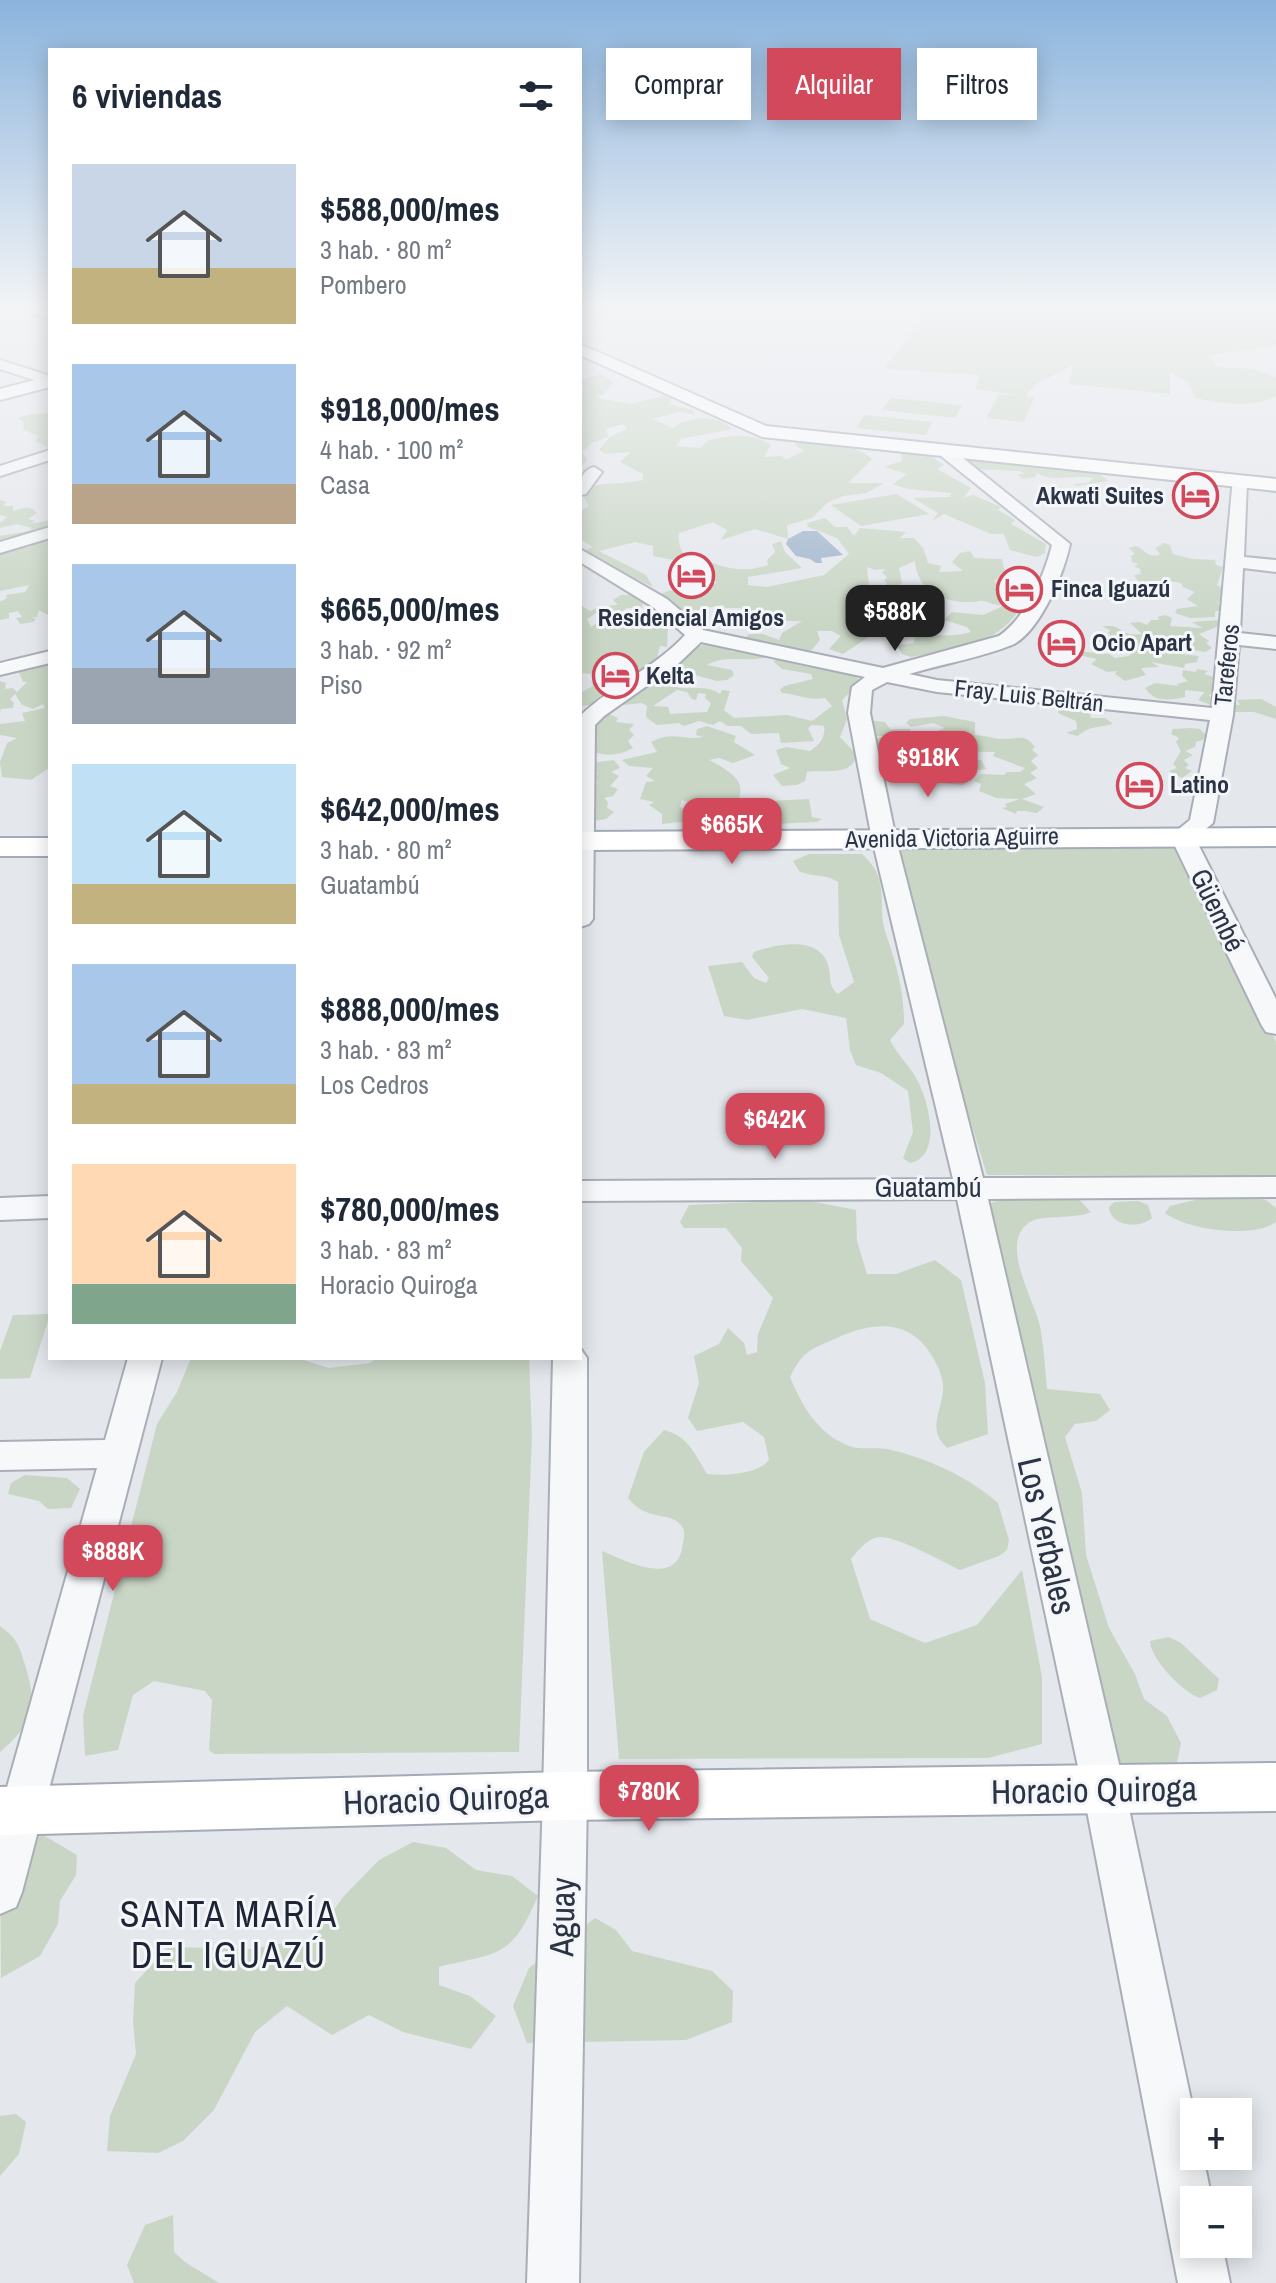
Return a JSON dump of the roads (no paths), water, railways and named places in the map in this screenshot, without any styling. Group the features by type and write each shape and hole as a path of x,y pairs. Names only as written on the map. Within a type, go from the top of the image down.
{"main road":[{"path":"725,415 762,431 947,453 1276,485"},
{"name":"Avenida Victoria Aguirre","path":"582,834 1192,830 1276,824"},
{"name":"Avenida Victoria Aguirre","path":"1192,830 1276,837"},
{"path":"0,836 48,835"},
{"path":"0,847 48,847"},
{"name":"Horacio Quiroga","path":"11,1811 565,1796 1276,1787"}],"street":[{"path":"886,674 1006,640 1023,628 1056,565 1061,544 947,453"},
{"path":"0,471 48,456"},
{"path":"582,487 594,472"},
{"name":"Tareferos","path":"1192,830 1222,715 1239,482"},
{"path":"0,548 48,533"},
{"path":"582,555 666,608 692,627 696,635 684,651 597,709 584,724 582,797"},
{"path":"1235,561 1276,566"},
{"name":"Fray Luis Beltrán","path":"696,635 937,686 1222,715"},
{"path":"1230,638 1276,643"},
{"path":"0,669 48,657"},
{"name":"Los Yerbales","path":"886,674 862,687 859,713 883,832 970,1186 1104,1790 1184,2186"},
{"name":"Güembé","path":"1192,830 1276,1026"},
{"name":"Guatambú","path":"582,1191 970,1186 1276,1187"},
{"path":"0,1209 48,1207"},
{"path":"0,1892 11,1811 144,1360"},
{"name":"Aguay","path":"553,2283 565,1796 570,1360"},
{"path":"0,1456 118,1454"},
{"path":"1199,2258 1204,2283"}],"water":[{"path":"803,531 817,531 843,555 821,558 822,563 796,556 786,544 788,539"}],"place":[{"name":"Akwati Suites","path":"1195,496"},
{"name":"Residencial Amigos","path":"691,576"},
{"name":"Finca Iguazú","path":"1020,589"},
{"name":"Ocio Apart","path":"1061,643"},
{"name":"Kelta","path":"615,676"},
{"name":"Latino","path":"1139,785"}],"district":[{"name":"SANTA MARÍA DEL IGUAZÚ","path":"229,1934"}]}
